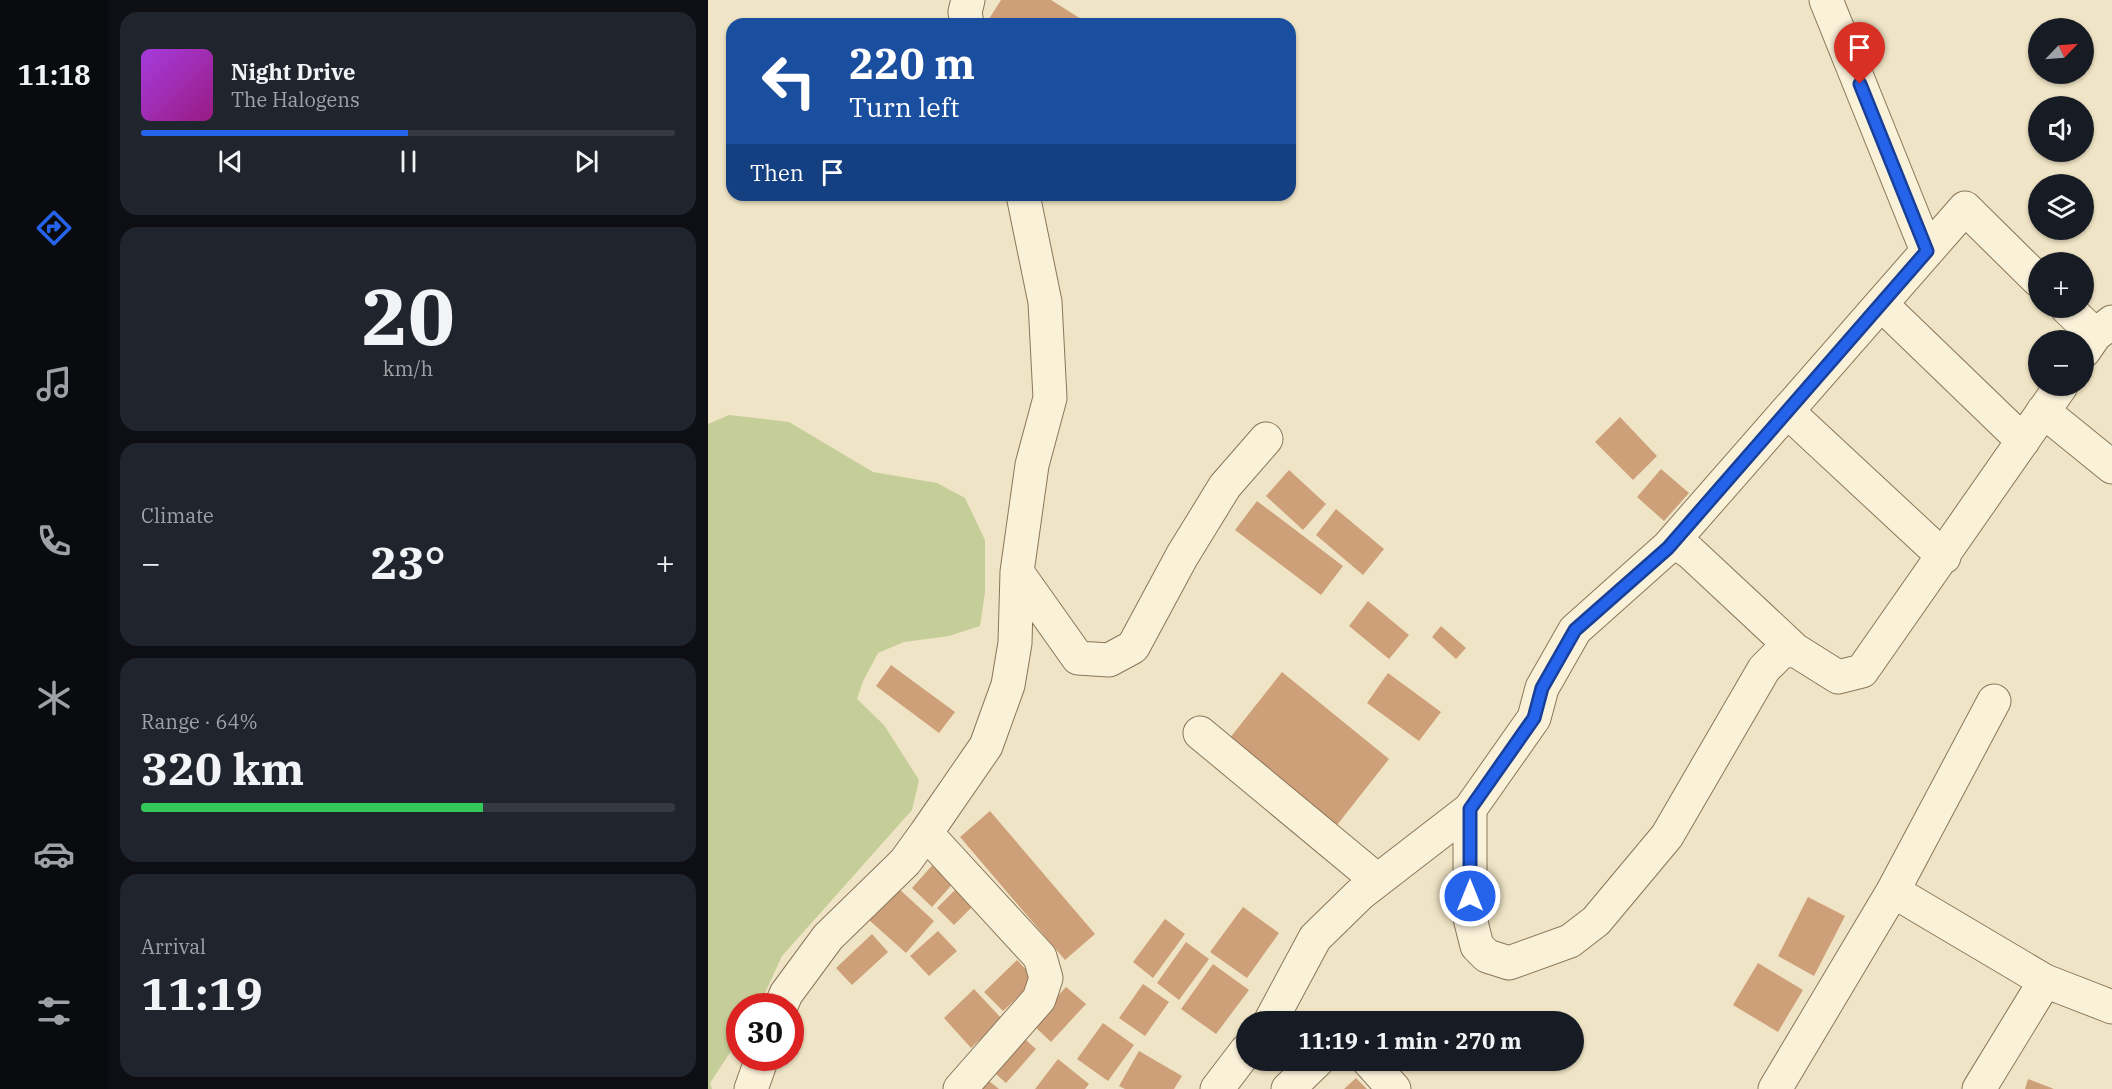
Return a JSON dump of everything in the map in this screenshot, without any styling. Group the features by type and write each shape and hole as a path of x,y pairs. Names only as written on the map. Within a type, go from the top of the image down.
{"street":[{"path":"966,18 968,0"},
{"path":"1826,0 1927,251"},
{"path":"787,993 828,937 905,862 926,833 986,746 1008,685 1015,643 1017,572 1032,465 1050,398 1045,302 1024,201"},
{"path":"1276,1011 1314,938 1360,894 1470,809 1534,718 1542,688 1575,630 1668,548 1965,208 2028,270"},
{"path":"1881,304 2023,441"},
{"path":"2078,318 2097,336"},
{"path":"1668,548 1679,545 1690,552 1795,650 1838,677 1862,671 1944,557 2052,398 2112,467"},
{"path":"1787,411 1944,557"},
{"path":"1017,572 1078,658 1109,660 1133,647 1182,556 1225,486 1266,439"},
{"path":"1470,809 1470,918 1477,946 1487,956 1509,963 1570,941 1596,921 1667,836 1764,669 1781,652 1795,650"},
{"path":"1775,1089 1893,891 1994,701"},
{"path":"1200,733 1377,880"},
{"path":"926,833 1040,957 1046,978 1039,999 960,1089"},
{"path":"1893,891 2045,981 2112,1007"},
{"path":"1979,1089 2045,981"},
{"path":"1216,1089 1236,1064"},
{"path":"751,1089 757,1071"},
{"path":"1288,1089 1307,1071"},
{"path":"1378,1071 1394,1089"}],"green space":[{"path":"729,415 789,422 873,472 937,483 965,498 985,540 985,592 980,626 949,636 904,642 878,653 863,681 857,699 884,725 919,780 912,810 782,956 765,993 726,993 726,1059 710,1083 712,1089 708,1089 708,424"}],"building":[{"path":"1001,0 1051,0 1080,18 990,18"},
{"path":"1620,417 1657,456 1633,480 1595,442"},
{"path":"1661,469 1689,493 1664,521 1637,497"},
{"path":"1289,470 1326,504 1303,530 1266,496"},
{"path":"1257,501 1343,566 1321,595 1235,530"},
{"path":"1336,509 1384,549 1363,575 1316,535"},
{"path":"1368,601 1409,635 1389,659 1349,626"},
{"path":"1441,626 1466,648 1456,659 1432,637"},
{"path":"891,665 955,712 939,733 876,686"},
{"path":"1282,672 1389,759 1337,825 1229,739"},
{"path":"1388,673 1441,712 1419,741 1367,703"},
{"path":"990,811 1095,934 1065,960 960,837"},
{"path":"937,860 957,879 932,907 912,888"},
{"path":"958,887 975,904 954,925 937,908"},
{"path":"898,888 934,921 906,953 869,920"},
{"path":"1808,897 1845,916 1814,976 1778,956"},
{"path":"1243,907 1279,933 1247,978 1210,952"},
{"path":"1165,919 1185,934 1153,978 1133,962"},
{"path":"938,931 957,951 929,976 910,956"},
{"path":"872,934 888,952 852,985 836,968"},
{"path":"1186,942 1209,959 1179,1000 1157,983"},
{"path":"1017,960 1036,980 1003,1011 984,992"},
{"path":"1758,963 1803,990 1778,1032 1733,1005"},
{"path":"1213,964 1249,990 1216,1034 1181,1009"},
{"path":"1143,984 1169,1002 1145,1036 1119,1018"},
{"path":"1066,987 1086,1004 1051,1042 1032,1024"},
{"path":"974,989 1002,1019 971,1048 944,1018"},
{"path":"1103,1023 1134,1045 1108,1081 1077,1059"},
{"path":"1017,1032 1036,1049 1006,1083 987,1066"},
{"path":"1139,1051 1182,1076 1174,1089 1125,1089 1119,1086"},
{"path":"1058,1059 1089,1084 1085,1089 1035,1089"},
{"path":"979,1073 999,1089 966,1089"},
{"path":"1356,1078 1367,1089 1344,1089"},
{"path":"2028,1079 2054,1089 2025,1089"}],"route":[{"path":"1470,896 1470,809 1534,718 1542,688 1575,630 1668,548 1927,251 1860,84"}]}
